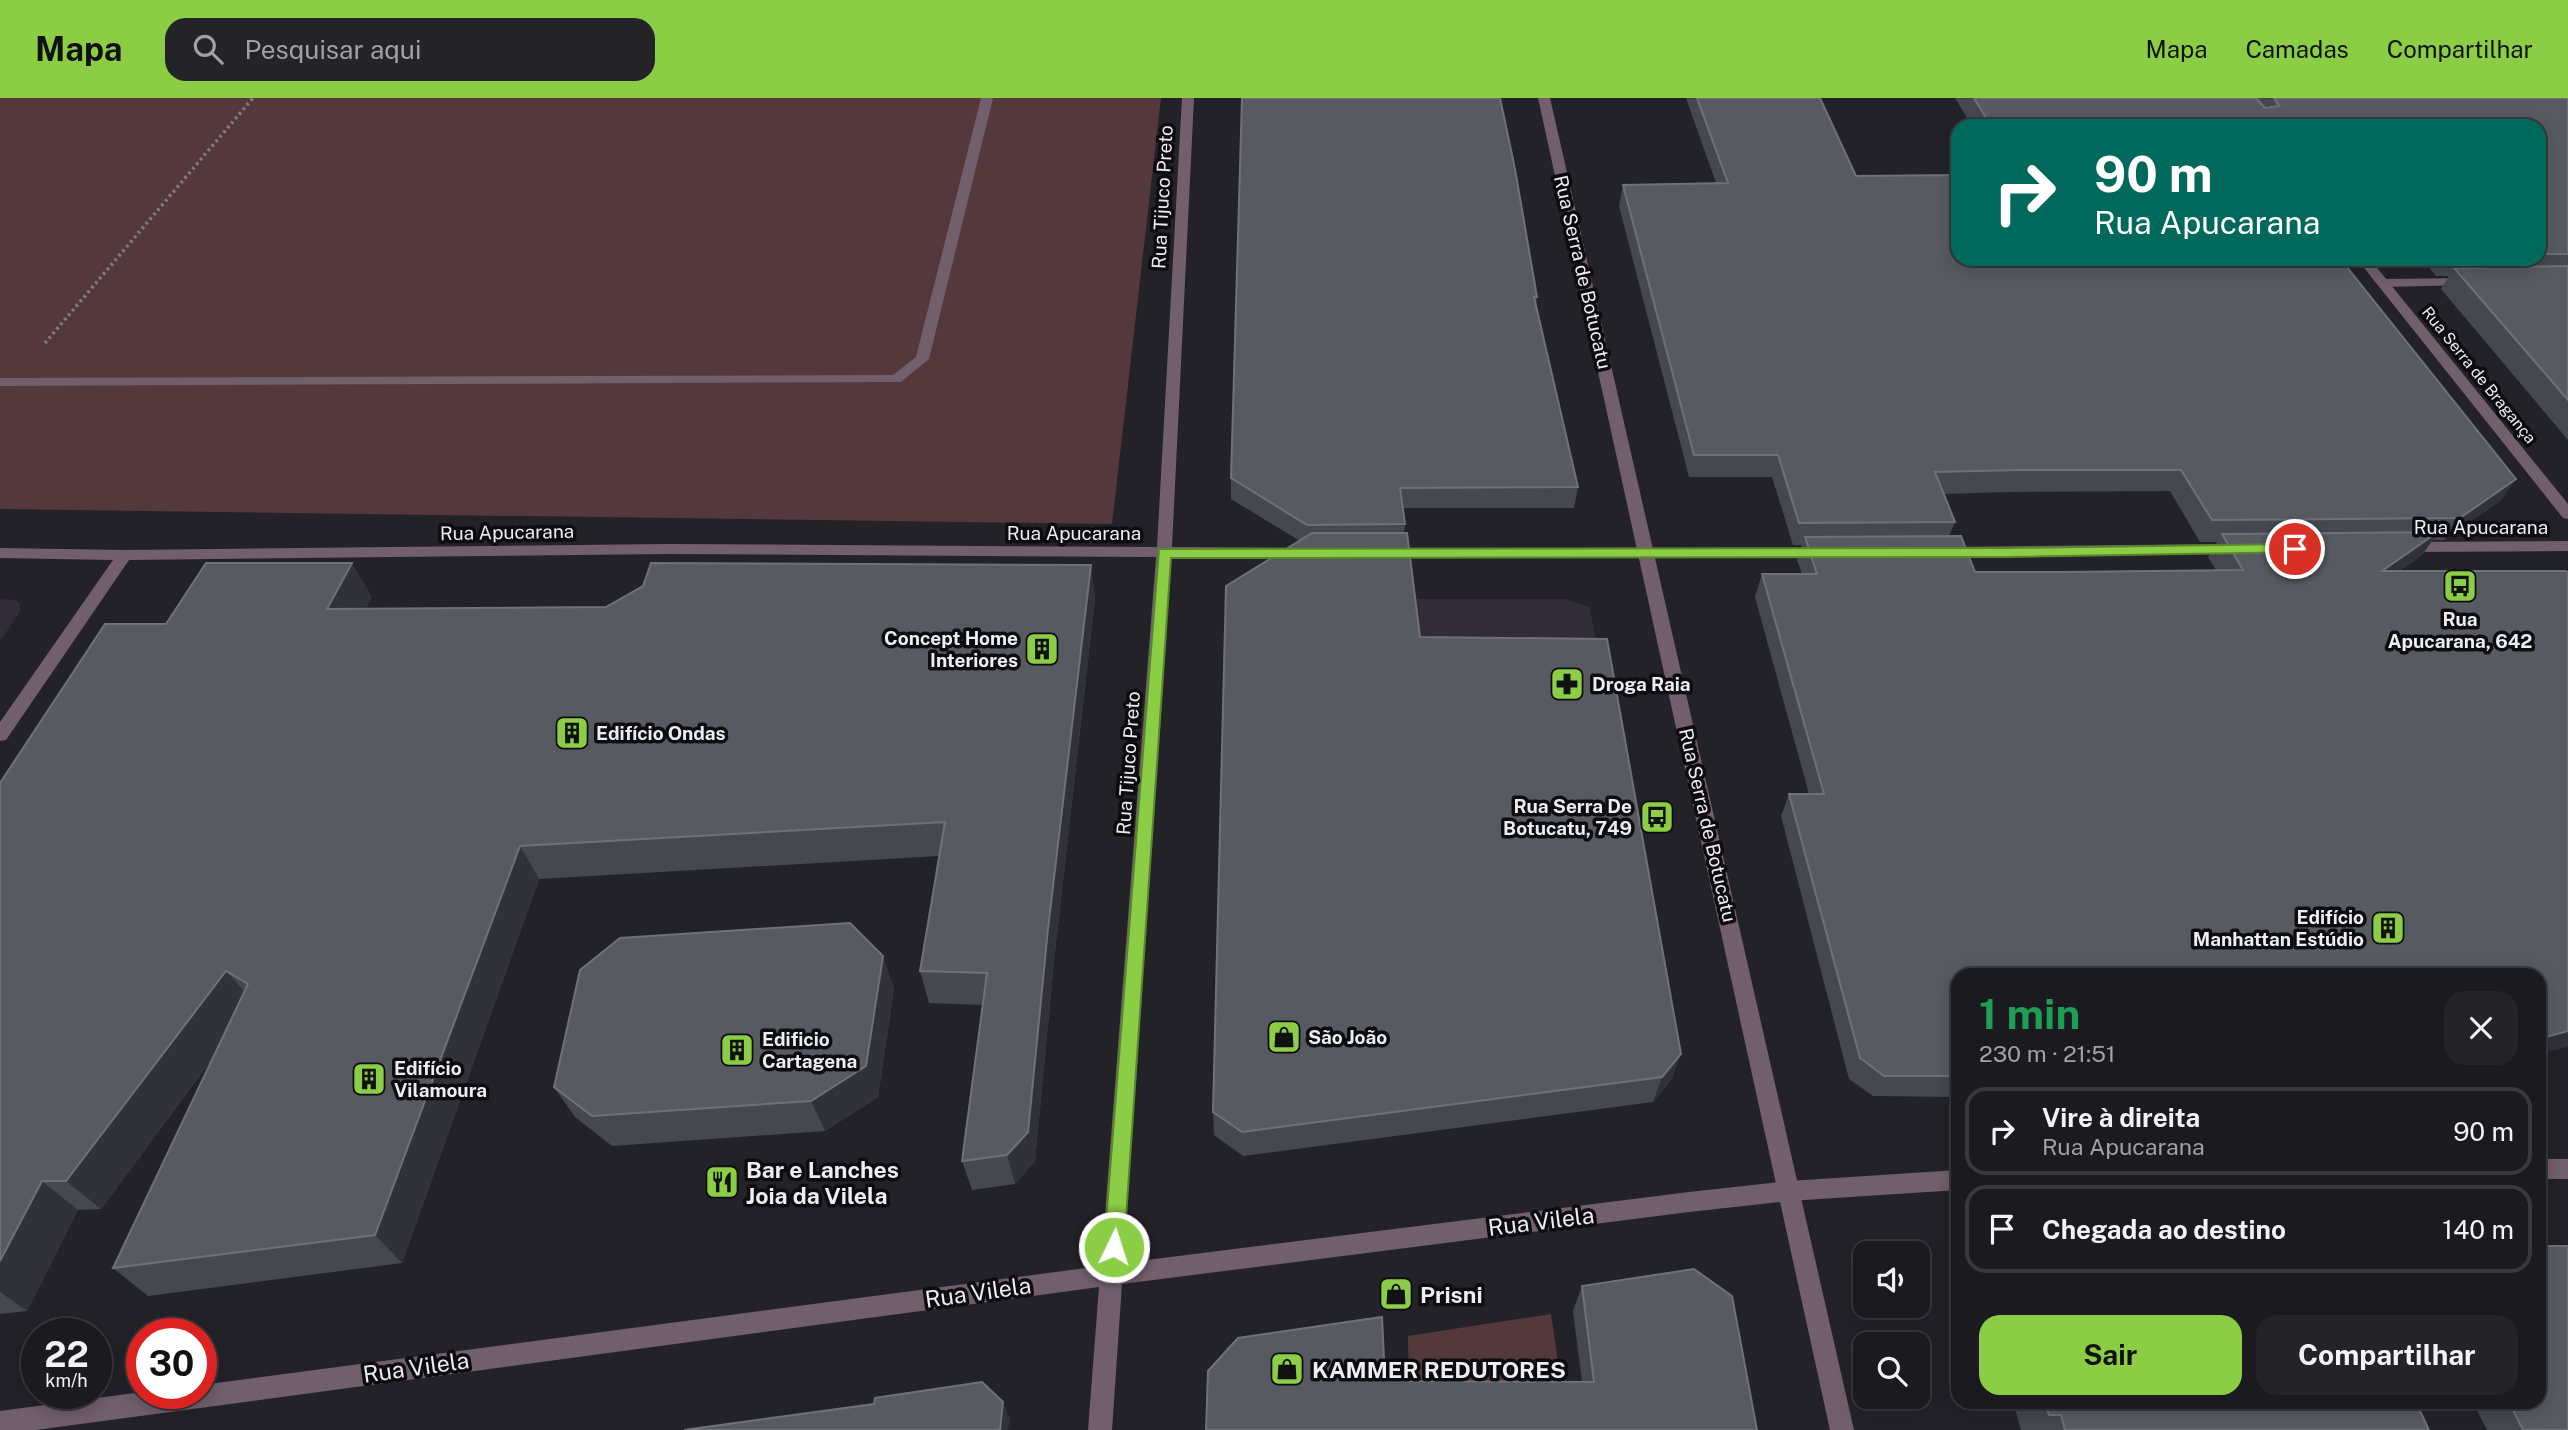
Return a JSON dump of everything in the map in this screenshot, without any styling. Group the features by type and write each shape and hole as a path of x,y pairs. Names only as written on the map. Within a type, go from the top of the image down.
{"street":[{"path":"6,382 895,379 922,359 987,98"},
{"name":"Rua Tijuco Preto","path":"1100,1430 1164,553 1188,98"},
{"name":"Rua Serra de Botucatu","path":"1544,98 1648,553 1842,1430"},
{"name":"Rua Serra de Bragança","path":"2369,266 2568,513"},
{"path":"2383,283 2476,282"},
{"name":"Rua Apucarana","path":"2386,547 2568,546"},
{"name":"Rua Apucarana","path":"0,553 125,555 669,549 1319,553"},
{"path":"1936,552 2250,549"},
{"path":"1374,553 1839,552"},
{"path":"0,735 125,555"},
{"path":"2546,1169 2568,1169"},
{"name":"Rua Vilela","path":"0,1423 1112,1275 1789,1191 1951,1180"}],"path":[{"path":"6,382 253,98"}],"shaded area":[{"path":"0,98 1161,98 1112,524 0,509"},
{"path":"0,599 16,600 20,604 20,612 0,641"},
{"path":"1410,599 1565,599 1590,607 1622,791 1422,700"},
{"path":"1551,1314 1564,1404 1409,1404 1408,1336"}],"building":[{"path":"1242,98 1500,98 1537,297 1534,297 1578,487 1400,488 1405,524 1307,525 1231,478"},
{"path":"1697,98 1820,98 1856,176 1951,175 1951,266 2346,266 2516,479 2460,518 2212,520 2181,470 1935,472 1955,522 1799,523 1778,455 1694,455 1623,185 1728,183"},
{"path":"1974,98 2256,98 2265,108 2279,106 2274,98 2568,98 2568,254 2546,254 2546,119 1987,119"},
{"path":"2568,266 2568,400 2454,268"},
{"path":"2438,532 2382,571 2568,572 2568,1031 2546,1037 2546,968 1951,968 1951,1076 1884,1076 1860,1058 1789,794 1824,794 1762,574 1817,574 1805,537 1961,536 1975,572 2243,570 2222,534"},
{"path":"1312,533 1407,533 1420,637 1607,639 1681,1054 1662,1077 1242,1132 1213,1112 1226,586"},
{"path":"206,563 352,563 327,609 606,607 643,586 651,563 1091,565 1048,929 1028,1132 1007,1155 962,1161 987,973 920,971 945,822 520,846 375,1235 113,1268 248,984 226,971 66,1181 42,1181 0,1261 0,783 105,624 166,624"},
{"name":"Edificio Cartagena","path":"850,923 883,956 866,1066 811,1101 592,1116 554,1087 580,970 620,938"},
{"path":"2546,1246 2568,1246 2568,1430 2523,1430 2512,1409 2546,1409"},
{"path":"1694,1269 1732,1296 1757,1430 1206,1430 1208,1371 1238,1338 1382,1317 1385,1381 1594,1382 1582,1286"},
{"path":"982,1382 1003,1402 1000,1430 684,1430 874,1404 875,1398"},
{"path":"2047,1409 2419,1409 2429,1430 2065,1430 2061,1415 2049,1415"}],"place":[{"name":"Rua Apucarana, 642","path":"2460,586"},
{"name":"Concept Home Interiores","path":"1042,649"},
{"name":"Droga Raia","path":"1567,684"},
{"name":"Edifício Ondas","path":"572,733"},
{"name":"Rua Serra De Botucatu, 749","path":"1657,817"},
{"name":"Edifício Manhattan Estúdio","path":"2388,928"},
{"name":"São João","path":"1284,1037"},
{"name":"Edificio Cartagena","path":"737,1050"},
{"name":"Edifício Vilamoura","path":"369,1079"},
{"name":"Bar e Lanches Joia da Vilela","path":"722,1182"},
{"name":"Prisni","path":"1396,1294"},
{"name":"KAMMER REDUTORES","path":"1287,1369"}],"route":[{"path":"1114,1247 1164,553 2295,549"}]}
